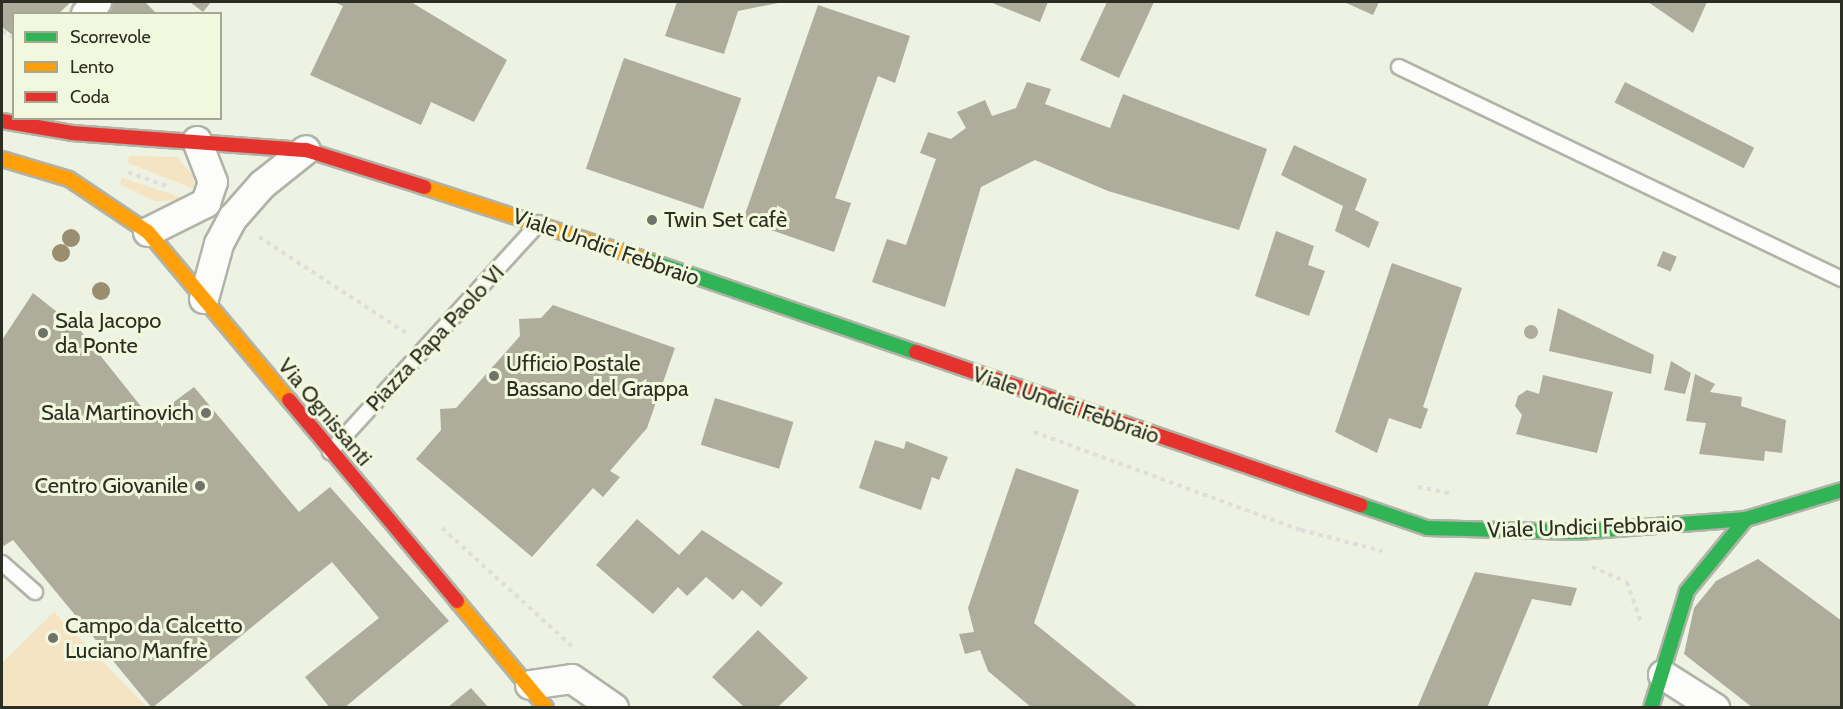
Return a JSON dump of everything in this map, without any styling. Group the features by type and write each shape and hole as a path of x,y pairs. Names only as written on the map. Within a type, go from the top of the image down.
{"street":[{"name":"Viale Undici Febbraio","path":"18,122 306,150 539,224 1427,528 1578,532 1746,519 1842,489"},
{"path":"148,232 206,203 212,174 197,141"},
{"path":"204,299 219,244 233,218 262,185 306,150"},
{"name":"Via Ognissanti","path":"2,159 69,179 148,232 330,452 530,685 546,708"},
{"path":"1651,708 1687,591 1746,519"},
{"path":"1663,675 1715,708"},
{"path":"530,685 572,679 614,708"}],"lane":[{"path":"1399,67 1842,279"},
{"name":"Piazza Papa Paolo VI","path":"330,452 424,345 539,224"},
{"path":"2,563 35,592"}],"path":[{"path":"118,169 180,191"},
{"path":"248,242 254,232 424,345"},
{"path":"1414,486 1460,495"},
{"path":"438,524 583,656"}],"shaded area":[{"path":"129,156 177,157 194,177 194,189 128,163"},
{"path":"122,178 189,200 154,201 120,184"},
{"name":"Campo da Calcetto Luciano Manfrè","path":"54,612 147,707 2,707 2,663"}],"building":[{"path":"2,2 71,2 60,12 12,12 12,34 2,27"},
{"path":"104,2 145,2 155,12 95,12"},
{"path":"190,2 211,2 203,12"},
{"path":"334,2 411,2 507,60 474,122 431,102 421,125 310,75 343,6"},
{"path":"677,2 783,2 738,11 724,54 665,36"},
{"path":"990,2 1048,2 1040,22"},
{"path":"1107,2 1154,2 1119,78 1080,60"},
{"path":"1344,2 1379,2 1373,15"},
{"path":"1648,2 1707,2 1693,33"},
{"path":"818,5 910,36 895,83 878,76 835,198 851,203 834,252 743,220"},
{"path":"624,58 741,98 703,209 586,169"},
{"path":"1027,82 1051,89 1045,104 1110,128 1123,94 1267,149 1239,230 1108,191 1035,160 981,187 945,307 872,282 887,239 906,245 936,159 920,153 928,132 951,139 966,128 957,112 985,100 992,116 1016,108"},
{"path":"1625,82 1754,148 1744,168 1615,102"},
{"path":"1294,145 1367,179 1355,210 1379,222 1369,248 1335,231 1343,206 1281,175"},
{"path":"1276,231 1314,246 1308,265 1325,271 1309,316 1255,296"},
{"path":"1663,251 1677,257 1671,272 1657,266"},
{"path":"1392,263 1462,288 1423,407 1428,409 1421,429 1389,418 1377,453 1335,432"},
{"path":"33,293 80,330 151,419 194,387 299,512 330,487 449,621 344,708 330,708 305,677 379,618 332,562 152,708 13,540 2,547 2,340"},
{"path":"553,305 675,348 647,428 610,471 620,477 603,497 593,488 532,557 416,459 441,430 440,409 456,408 520,336 519,319 541,318"},
{"path":"1558,308 1654,355 1651,374 1549,351"},
{"path":"1531,325 1536,327 1538,332 1536,337 1531,339 1526,337 1524,332 1526,327"},
{"path":"1671,361 1691,373 1685,394 1664,390"},
{"path":"1695,374 1715,384 1710,392 1742,397 1741,406 1786,420 1782,453 1765,451 1764,461 1699,454 1706,423 1686,421"},
{"path":"1543,375 1613,392 1597,453 1516,434 1522,415 1515,406 1518,396 1527,390 1539,394"},
{"path":"715,398 793,422 779,469 701,445"},
{"path":"875,440 904,449 906,441 948,457 939,480 932,477 921,510 859,488"},
{"path":"1016,468 1079,490 1034,623 1139,708 1032,708 988,671 980,650 965,654 959,634 974,632 968,608"},
{"path":"637,519 679,555 702,530 783,583 761,607 742,590 733,600 706,577 687,596 678,587 653,614 596,565"},
{"path":"1758,559 1842,621 1842,708 1753,708 1684,654 1694,608 1716,581"},
{"path":"1475,572 1577,588 1571,606 1532,599 1487,708 1417,708"},
{"path":"758,630 808,678 777,708 745,708 712,677"},
{"path":"471,688 489,708 447,708"}],"traffic: fast":[{"path":"647,260 916,352"},
{"path":"1360,505 1427,528 1578,532 1746,519 1842,490"},
{"path":"1651,708 1687,591 1746,519"}],"traffic: slow":[{"path":"2,159 69,179 148,232 289,400"},
{"path":"424,187 647,260"},
{"path":"457,601 546,708"}],"traffic: jam":[{"path":"2,121 72,133 306,150 424,187"},
{"path":"916,352 1360,505"},
{"path":"289,400 457,601"}],"place":[{"name":"Twin Set cafè","path":"652,220"},
{"name":"Sala Jacopo da Ponte","path":"43,333"},
{"name":"Ufficio Postale Bassano del Grappa","path":"494,376"},
{"name":"Sala Martinovich","path":"206,413"},
{"name":"Centro Giovanile","path":"200,486"},
{"name":"Campo da Calcetto Luciano Manfrè","path":"53,638"}]}
